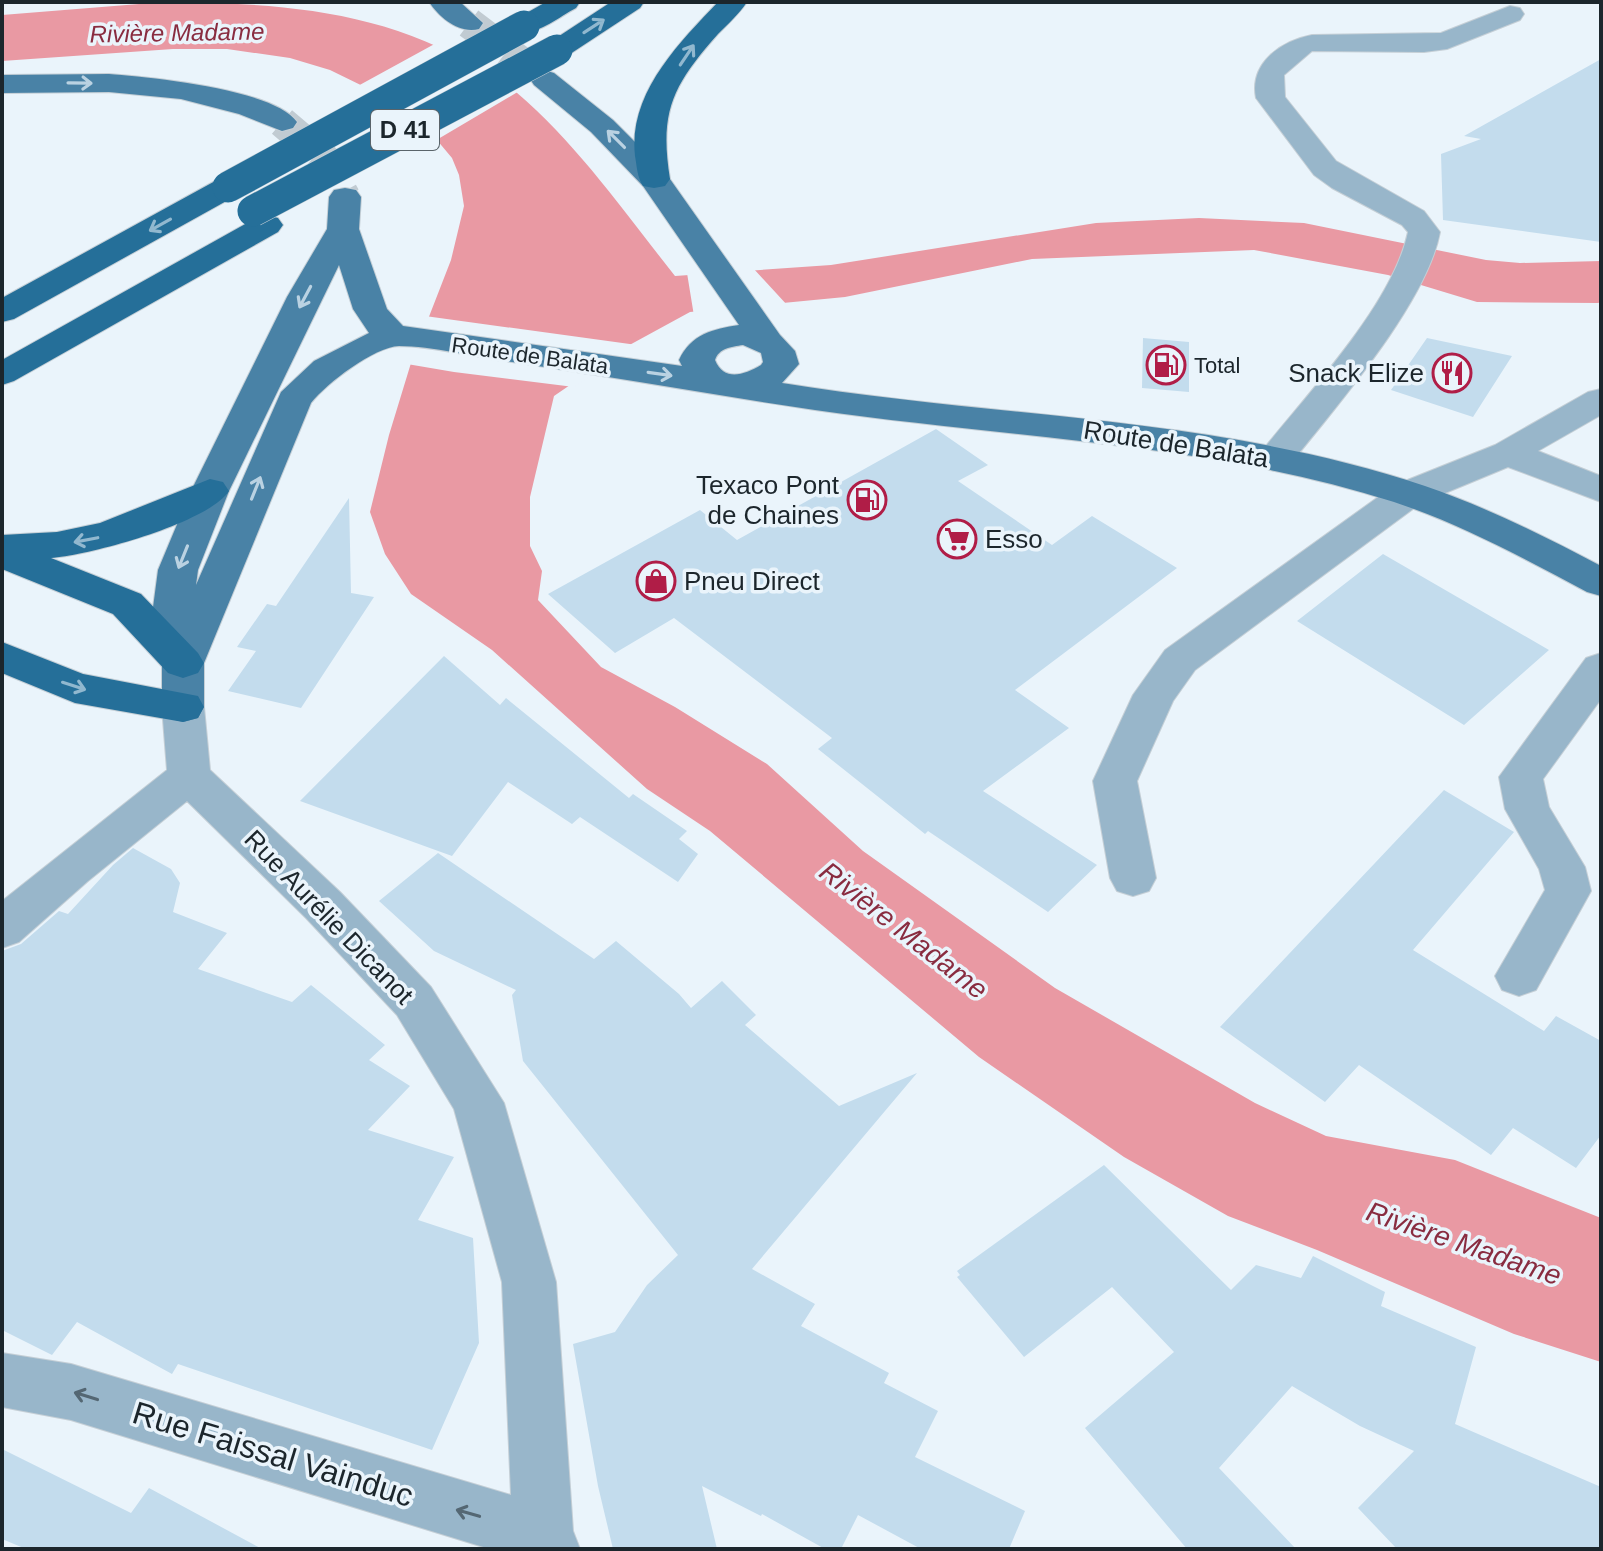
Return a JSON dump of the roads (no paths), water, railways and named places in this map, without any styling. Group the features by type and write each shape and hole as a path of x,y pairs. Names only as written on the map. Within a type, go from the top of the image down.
{"highway":[{"name":"D 41","path":"2,312 228,187 523,15 566,2"},
{"path":"2,350 483,103 630,2"},
{"path":"654,179 649,133 657,102 692,46 733,2"},
{"path":"2,374 260,218"},
{"path":"2,551 109,536 179,508 210,491"},
{"path":"2,551 127,604 183,685"},
{"path":"2,656 75,688 183,685"}],"main road":[{"path":"443,2 469,23"},
{"path":"544,79 602,126 654,179 744,311 774,348 781,364 769,378 744,385 722,383 698,368 699,352 706,345 743,335 774,348 830,383 930,411"},
{"path":"2,84 124,84 173,90 266,113 282,122"},
{"path":"183,685 172,615 174,586 210,491 344,213 370,309 379,324 402,336"},
{"path":"183,685 294,400 307,384 342,358 402,336"},
{"name":"Route de Balata","path":"402,336 820,400 1151,437 1275,459 1408,494 1471,517 1601,583"}],"street":[{"path":"1275,459 1398,295 1423,244 1422,225 1325,168 1271,98 1268,85 1270,72 1302,45 1447,41 1510,14"},
{"path":"1133,878 1115,781 1154,695 1180,660 1408,494 1508,453 1601,400"},
{"path":"1508,453 1601,490"},
{"path":"1519,976 1568,891 1562,867 1527,809 1521,777 1601,668"},
{"path":"2,929 72,868 189,776 183,685"},
{"name":"Rue Aurélie Dicanot","path":"189,776 323,905 414,1001 478,1103 529,1282 546,1542"},
{"name":"Rue Faissal Vainduc","path":"2,1380 71,1392 546,1542"}],"water":[{"name":"Rivière Madame","path":"164,2 247,4 328,13 405,33 443,49 508,86 539,113 600,180 675,276 831,265 1096,223 1199,218 1304,223 1486,260 1520,263 1601,261 1601,302 1598,303 1477,302 1388,275 1254,250 1032,259 845,297 690,312 624,348 554,396 530,497 530,546 542,571 538,600 601,667 675,707 767,764 863,851 1055,988 1255,1103 1326,1136 1455,1160 1601,1218 1601,1362 1514,1334 1317,1250 1228,1216 1124,1157 979,1057 710,831 647,789 492,650 411,594 385,554 370,512 411,363 451,260 464,206 459,175 452,158 421,121 375,92 330,70 290,58 227,49 173,49 2,61 2,15"}],"tunnel":[{"path":"469,23 544,79"},
{"path":"282,122 323,157 345,197"}],"place":[{"name":"Total","path":"1166,365"},
{"name":"Snack Elize","path":"1452,373"},
{"name":"Texaco Pont de Chaines","path":"867,500"},
{"name":"Esso","path":"957,539"},
{"name":"Pneu Direct","path":"656,581"}]}
